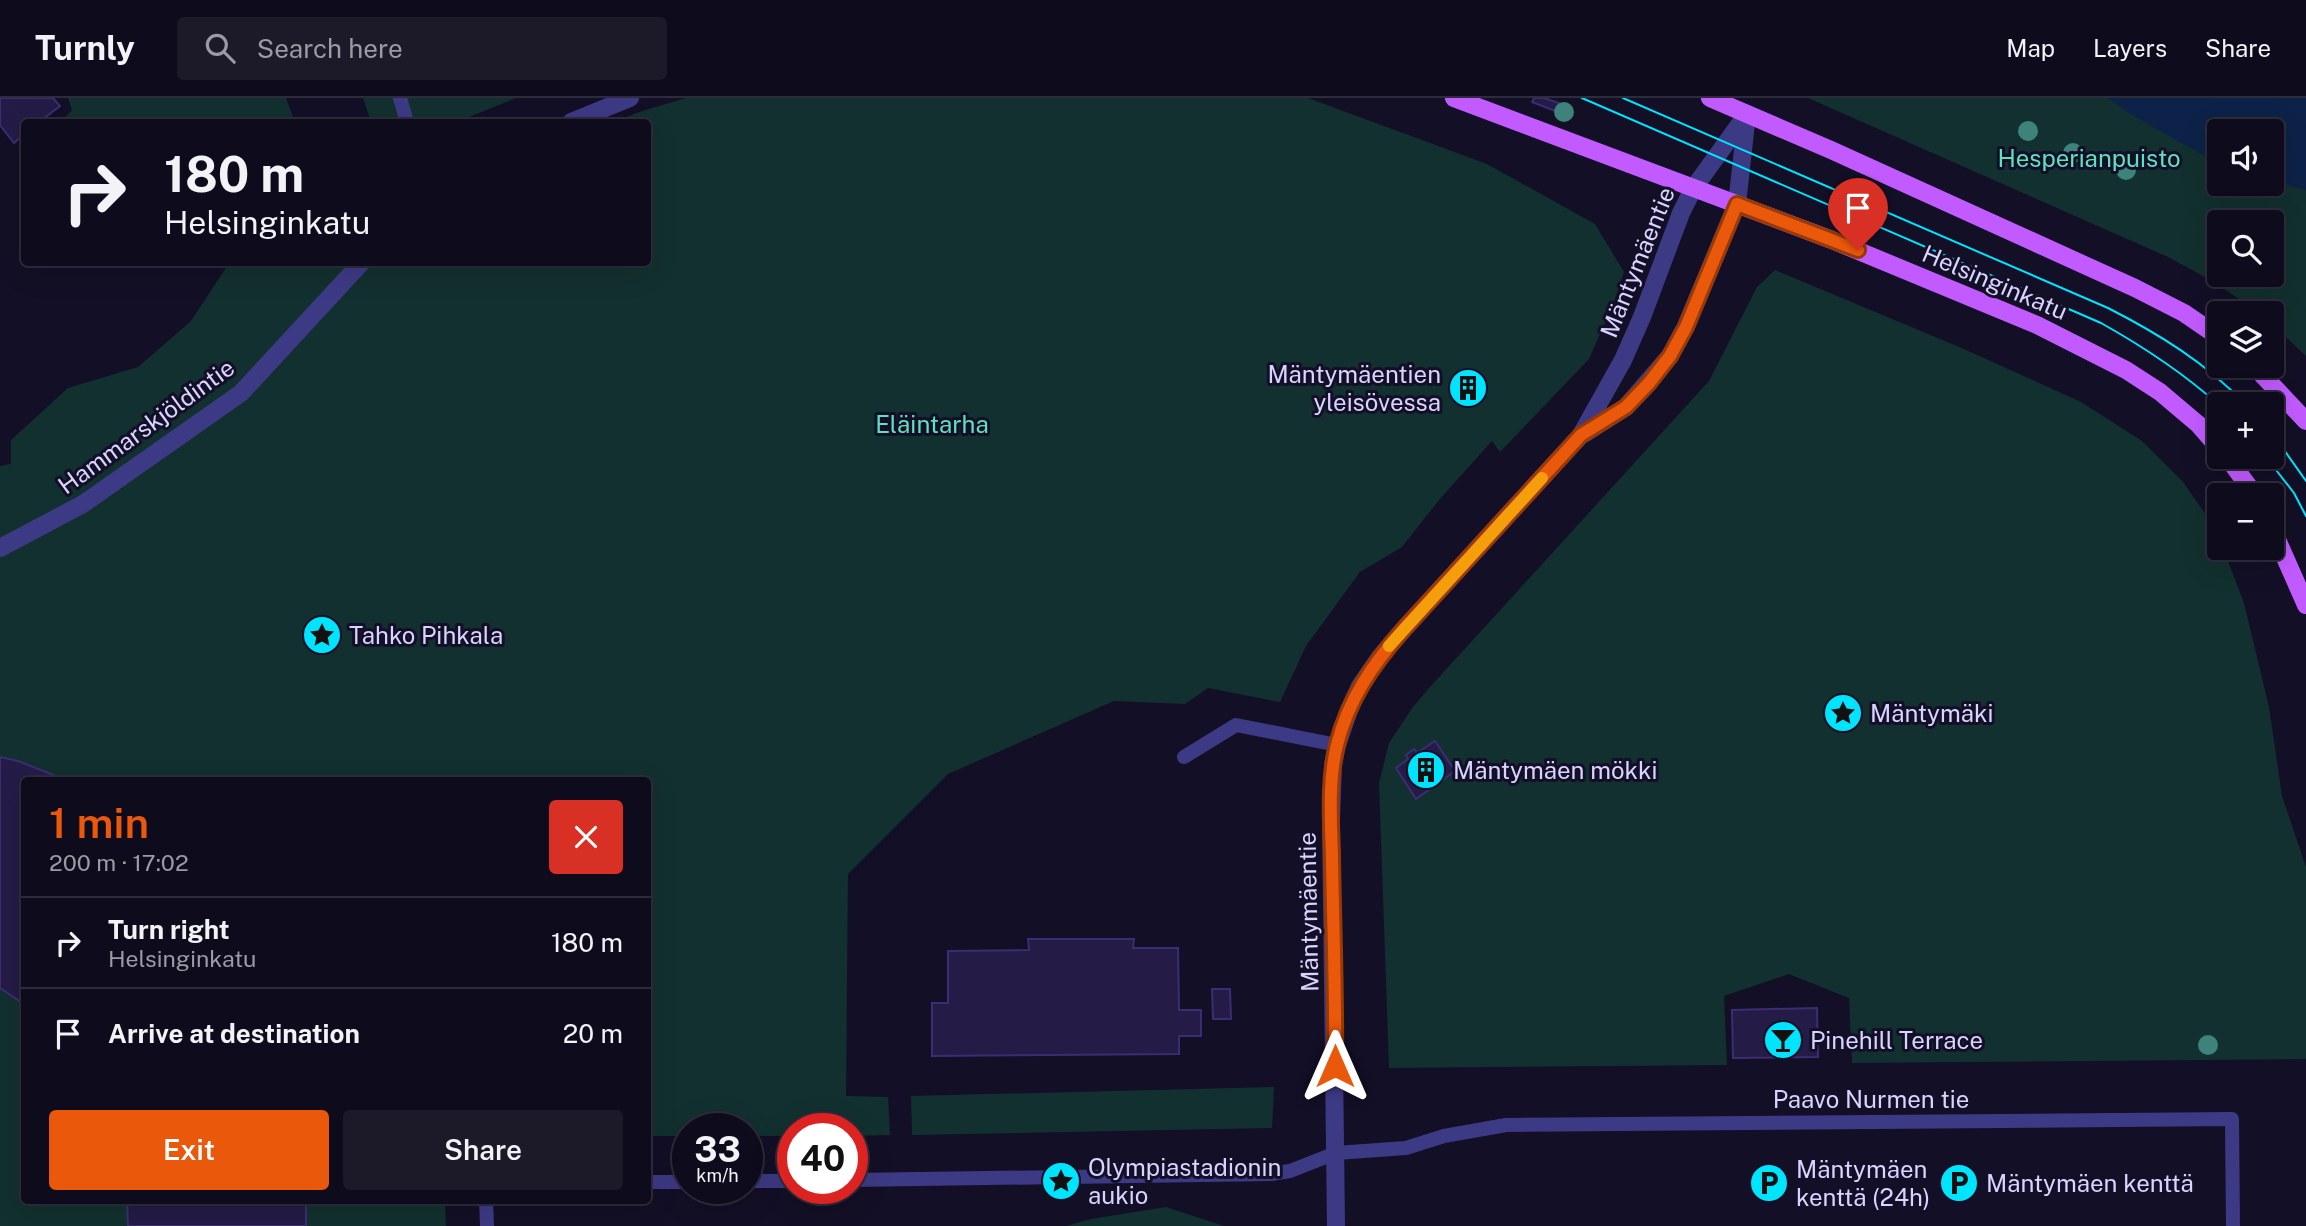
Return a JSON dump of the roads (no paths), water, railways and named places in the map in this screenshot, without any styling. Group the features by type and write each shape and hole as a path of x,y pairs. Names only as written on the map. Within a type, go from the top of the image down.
{"main road":[{"name":"Helsinginkatu","path":"1454,98 1845,245 2037,325 2126,370 2160,392 2207,434"},
{"name":"Helsinginkatu","path":"1710,98 2135,288 2184,313 2207,329"},
{"path":"2265,378 2306,421"},
{"path":"2284,555 2306,605"}],"street":[{"path":"578,119 630,98"},
{"name":"Mäntymäentie","path":"1336,1226 1331,821 1333,765 1349,710 1360,686 1380,657 1581,435 1623,360 1693,189 1747,114"},
{"name":"Mäntymäentie","path":"1581,435 1626,407 1670,356 1686,327 1737,204 1747,114"},
{"name":"Hammarskjöldintie","path":"0,548 83,504 241,393 358,266"}],"lane":[{"path":"400,98 406,119"},
{"path":"1184,757 1236,725 1337,745"},
{"name":"Paavo Nurmen tie","path":"868,1180 1271,1174 1290,1171 1336,1153 1406,1148 1444,1136 1506,1125 2232,1119 2233,1226"},
{"path":"651,1182 672,1182"},
{"path":"486,1204 487,1226"}],"water":[{"path":"2108,98 2306,98 2306,190 2284,184 2284,119 2207,119 2207,157 2127,112"}],"tram line":[{"path":"1582,98 2101,323 2162,361 2207,395"},
{"path":"1623,98 2108,308 2181,350 2233,392"},
{"path":"2284,450 2306,481"},
{"path":"2275,469 2294,493 2306,516"}],"place":[{"name":"Mäntymäentien yleisövessa","path":"1468,388"},
{"name":"Tahko Pihkala","path":"322,635"},
{"name":"Mäntymäki","path":"1843,713"},
{"name":"Mäntymäen mökki","path":"1426,770"},
{"name":"Pinehill Terrace","path":"1783,1040"},
{"name":"Olympiastadionin aukio","path":"1061,1181"},
{"name":"Mäntymäen kenttä (24h)","path":"1769,1183"},
{"name":"Mäntymäen kenttä","path":"1959,1183"}],"park label":[{"name":"Hesperianpuisto","path":"2089,158"},
{"name":"Eläintarha","path":"932,424"}]}
